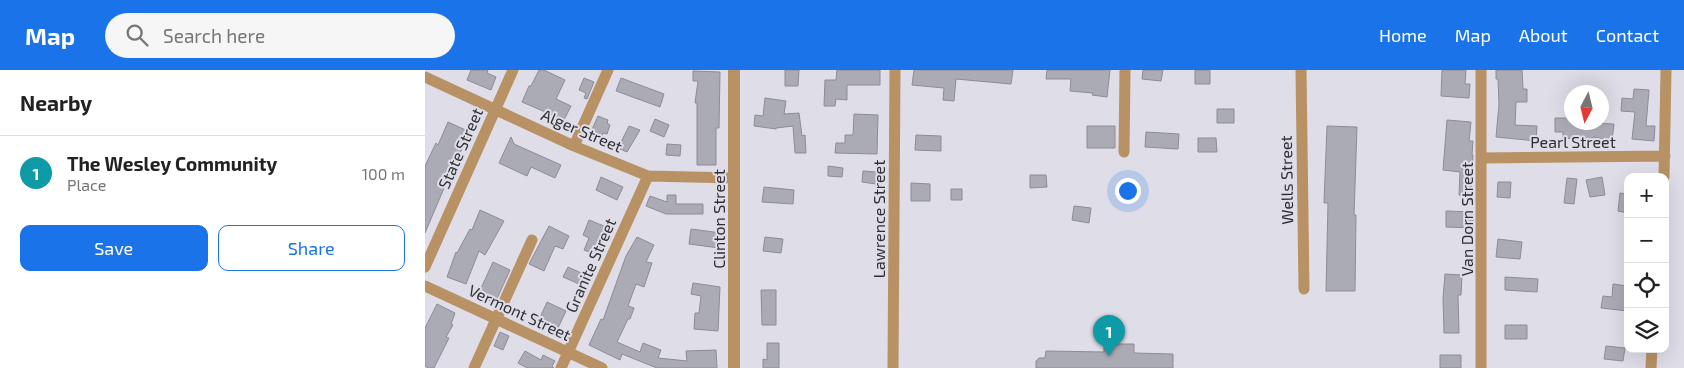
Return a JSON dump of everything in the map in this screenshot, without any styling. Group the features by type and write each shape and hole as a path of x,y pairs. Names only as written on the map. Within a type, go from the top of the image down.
{"street":[{"name":"State Street","path":"425,267 513,70"},
{"path":"574,146 608,70"},
{"name":"Clinton Street","path":"734,70 734,368"},
{"name":"Lawrence Street","path":"893,368 895,70"},
{"path":"1124,152 1125,70"},
{"name":"Wells Street","path":"1301,70 1304,289"},
{"name":"Van Dorn Street","path":"1481,70 1481,368"},
{"path":"1664,173 1666,70"},
{"name":"Alger Street","path":"425,77 574,146 648,176 734,178"},
{"name":"Pearl Street","path":"1482,158 1665,156"},
{"name":"Granite Street","path":"561,368 648,176"},
{"path":"474,368 532,240"},
{"name":"Vermont Street","path":"425,286 603,368"},
{"path":"1651,368 1652,353"}],"building":[{"path":"471,70 488,70 487,73 496,77 491,90 467,80"},
{"path":"539,70 544,70 565,80 556,99 571,106 564,120 522,102"},
{"path":"785,70 799,70 798,86 785,86"},
{"path":"837,70 880,70 880,85 847,85 847,100 836,99 835,106 824,106 825,80 836,80"},
{"path":"914,70 1013,70 1011,84 956,79 954,101 943,100 944,88 912,85"},
{"path":"1047,70 1110,70 1107,97 1092,95 1093,93 1070,91 1071,79 1046,79"},
{"path":"1143,70 1163,70 1161,81 1142,79"},
{"path":"1195,70 1210,70 1210,84 1195,84"},
{"path":"1442,70 1466,70 1465,84 1470,84 1469,98 1441,96"},
{"path":"1496,70 1522,70 1523,89 1527,89 1527,102 1516,102 1515,125 1537,126 1536,141 1496,137 1499,104"},
{"path":"693,71 720,72 719,128 716,128 716,165 697,165 697,103 695,103 698,81 693,81"},
{"path":"584,78 594,82 587,99 584,98 586,93 579,90"},
{"path":"621,78 664,94 660,107 616,91"},
{"path":"1634,89 1649,90 1646,126 1655,126 1654,141 1632,139 1635,112 1621,111 1622,98 1633,99"},
{"path":"765,98 786,101 784,114 799,113 802,136 805,135 806,153 795,153 793,126 776,129 754,126 755,115 763,116"},
{"path":"1217,109 1234,109 1234,123 1217,123"},
{"path":"854,114 878,115 877,154 835,153 836,143 845,143 845,135 853,135"},
{"path":"598,116 608,120 607,123 610,125 607,134 603,133 601,139 590,134"},
{"path":"1555,118 1564,118 1564,130 1609,130 1609,124 1614,124 1612,140 1593,137 1593,140 1563,138 1563,132 1555,132"},
{"path":"655,119 669,125 664,137 650,131"},
{"path":"1447,120 1471,122 1469,141 1473,141 1473,155 1471,196 1459,195 1460,172 1443,170"},
{"path":"448,122 470,132 425,233 425,166 436,143 438,145"},
{"path":"629,126 640,130 627,152 618,148"},
{"path":"1087,126 1115,126 1115,148 1087,148"},
{"path":"1327,126 1357,127 1354,215 1356,215 1355,291 1326,291 1328,203 1324,203"},
{"path":"1146,132 1179,134 1178,149 1145,147"},
{"path":"916,135 941,136 941,151 915,150"},
{"path":"511,137 514,144 561,165 555,178 531,167 527,176 499,163"},
{"path":"1198,138 1216,138 1217,152 1198,152"},
{"path":"667,144 681,145 680,156 666,155"},
{"path":"828,166 843,168 842,177 828,176"},
{"path":"863,171 877,172 876,184 862,182"},
{"path":"1030,175 1046,175 1047,187 1030,188"},
{"path":"601,177 623,187 617,200 596,190"},
{"path":"1602,177 1605,195 1590,197 1586,180"},
{"path":"1567,178 1577,179 1574,204 1564,203"},
{"path":"1498,182 1511,182 1510,198 1497,197"},
{"path":"911,183 930,184 930,201 911,201"},
{"path":"764,187 794,190 793,204 762,202"},
{"path":"951,189 962,189 962,200 951,200"},
{"path":"1620,193 1624,194 1624,212 1618,211"},
{"path":"667,195 676,195 676,204 703,204 703,214 666,214 646,206 650,196 667,202"},
{"path":"1074,206 1091,208 1089,223 1072,220"},
{"path":"480,210 504,221 485,255 479,251 466,284 447,277 456,252 470,229 472,230"},
{"path":"1446,211 1473,212 1473,228 1446,227"},
{"path":"589,220 609,228 597,255 584,250 589,238 583,235"},
{"path":"549,226 569,236 563,249 555,246 544,271 529,264"},
{"path":"691,229 721,233 719,248 689,244"},
{"path":"637,237 654,245 646,262 652,263 644,287 636,284 628,306 634,308 617,342 640,352 643,343 661,350 658,358 687,361 686,351 716,350 717,368 657,368 622,354 620,360 589,345 601,319 603,320 626,256"},
{"path":"765,237 783,239 781,253 763,251"},
{"path":"1498,239 1522,242 1520,259 1496,257"},
{"path":"493,262 510,270 495,303 478,295"},
{"path":"568,267 590,277 586,287 563,277"},
{"path":"1445,274 1462,275 1461,295 1458,295 1459,333 1444,333 1443,298"},
{"path":"1505,277 1538,279 1537,292 1505,290"},
{"path":"693,283 720,287 718,331 694,329 695,313 699,313 701,296 691,294"},
{"path":"1613,284 1624,285 1624,311 1601,308 1603,296 1612,297"},
{"path":"761,290 776,290 776,325 762,325"},
{"path":"547,302 566,311 557,330 538,322"},
{"path":"437,304 455,313 451,324 453,325 446,337 449,338 434,368 428,368 425,366 425,328"},
{"path":"1505,325 1527,325 1527,339 1505,339"},
{"path":"500,332 509,336 503,350 494,346"},
{"path":"767,343 779,343 779,368 763,368 763,359 767,360"},
{"path":"1104,344 1134,344 1134,353 1173,354 1173,368 1036,368 1036,361 1039,358 1045,358 1046,351 1104,352"},
{"path":"1606,346 1624,348 1623,361 1604,359"},
{"path":"525,351 541,360 543,355 555,361 552,366 554,368 527,368 518,363"},
{"path":"1440,355 1461,355 1461,368 1440,368"}],"place":[{"name":"The Wesley Community","path":"1109,356"}]}
